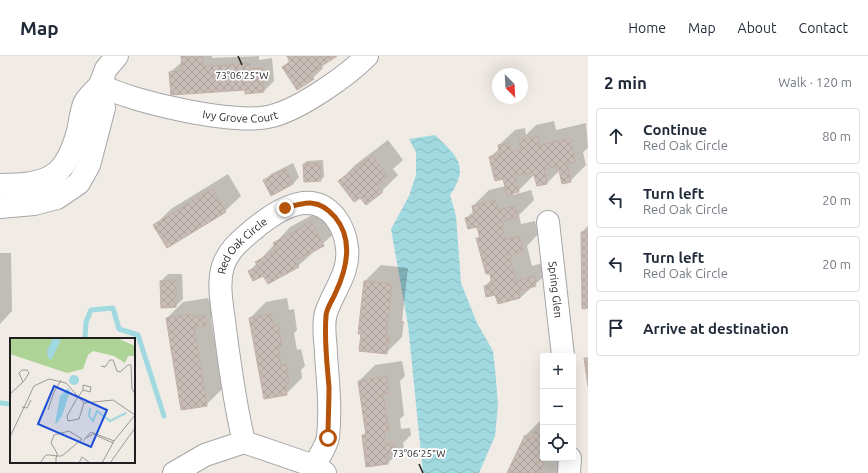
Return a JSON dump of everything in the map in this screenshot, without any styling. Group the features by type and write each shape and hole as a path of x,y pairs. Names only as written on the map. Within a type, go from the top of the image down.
{"street":[{"path":"0,185 33,194 57,198 79,183 89,165 104,108 100,85 106,69 117,56"},
{"name":"Ivy Grove Court","path":"100,85 115,93 163,106 225,117 251,119 272,116 293,108 332,84 367,56"},
{"path":"0,207 33,194"},
{"name":"Red Oak Circle","path":"244,442 235,401 221,296 221,275 224,265 230,252 238,242 270,216 291,206 303,203 318,203 331,212 343,230 347,248 347,259 341,283 326,314 325,334 329,388 328,438 317,471"},
{"name":"Spring Glen","path":"548,222 563,353"},
{"path":"174,473 205,455 244,442 317,471"},
{"path":"569,473 570,461"}],"water":[{"path":"435,135 455,156 460,169 456,185 450,195 456,216 461,283 477,323 493,351 498,405 495,436 479,473 423,473 408,325 391,229 409,196 416,175 416,152 409,139"}],"building":[{"path":"181,56 202,56 203,67 249,63 250,69 262,68 264,92 245,94 245,90 171,95 169,72 182,70"},
{"path":"287,56 337,56 310,74 314,79 297,90 282,67 290,62"},
{"path":"538,136 540,145 570,138 575,162 567,164 571,182 562,184 558,166 544,169 547,184 537,186 533,172 515,176 519,192 507,195 503,179 495,181 489,157 500,154 498,145 509,143 511,152 521,149 519,140"},
{"path":"372,156 388,177 377,185 383,192 366,205 360,198 354,202 338,181"},
{"path":"320,163 321,181 304,182 303,164"},
{"path":"286,169 293,184 271,196 263,180"},
{"path":"212,189 226,212 167,248 153,225"},
{"path":"495,200 498,210 515,206 518,217 501,222 505,240 519,236 523,251 509,255 516,281 534,276 536,286 519,291 520,298 498,304 495,295 486,297 484,286 492,284 490,274 486,274 476,238 480,238 477,227 468,229 465,218 474,216 472,206"},
{"path":"311,222 324,246 295,261 299,267 268,284 263,276 253,281 248,271 258,266 255,262 277,250 273,243"},
{"path":"588,231 588,308 582,309 581,232"},
{"path":"176,280 176,307 161,308 160,281"},
{"path":"364,281 392,284 386,337 389,337 387,354 359,351 361,334 358,334"},
{"path":"193,314 193,317 205,315 206,325 194,327 207,406 181,410 166,318"},
{"path":"271,314 274,325 278,325 282,346 278,347 281,365 286,364 289,383 285,384 287,395 264,399 249,318"},
{"path":"584,358 588,358 588,386"},
{"path":"387,376 389,393 383,394 389,431 384,432 385,444 394,443 395,452 387,453 388,464 366,467 362,435 366,435 358,381"},
{"path":"535,431 540,434 540,461 545,461 539,473 507,473 525,435 531,439"}],"waterway":[{"path":"85,338 86,322 91,310 113,308 119,329 138,335 164,416"},
{"path":"0,403 10,404"}],"route":[{"path":"285,208 303,203 318,203 331,212 338,221 343,230 347,248 347,259 341,283 326,314 325,334 329,388 328,438"}]}
